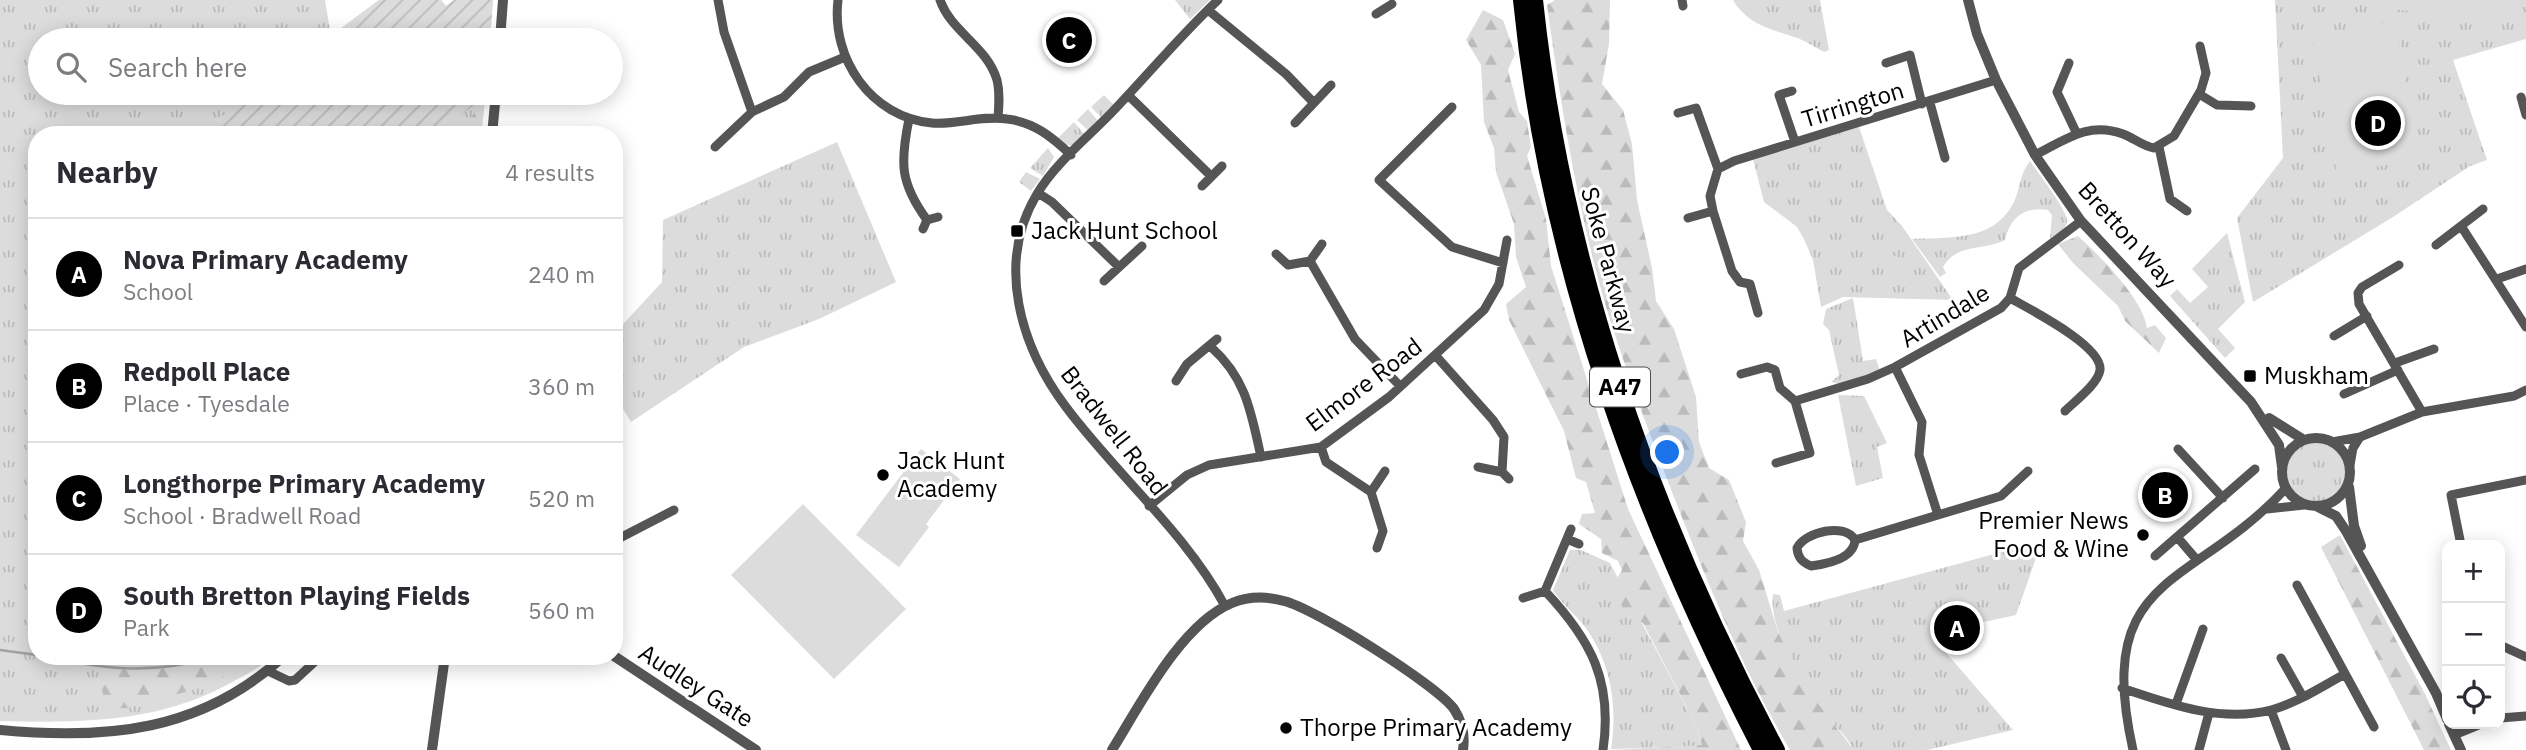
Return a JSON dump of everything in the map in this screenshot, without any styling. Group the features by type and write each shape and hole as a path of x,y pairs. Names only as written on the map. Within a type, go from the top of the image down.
{"highway":[{"name":"Soke Parkway","path":"1521,0 1531,79 1554,210 1573,285 1616,425 1685,597 1760,750"},
{"name":"Soke Parkway","path":"1535,0 1545,77 1569,204 1585,273 1619,385 1676,539 1720,639 1777,750"}],"street":[{"path":"501,28 503,0"},
{"path":"718,0 724,32 752,112"},
{"path":"838,0 837,31 845,57 869,93 897,114 952,123 998,118 1026,123 1042,131 1071,155"},
{"path":"940,0 948,17 986,57 994,71 998,83 998,118"},
{"name":"Bradwell Road","path":"1219,0 1038,193 1027,215 1016,267 1018,308 1036,360 1066,407 1212,582 1225,606"},
{"path":"1378,0 1384,9"},
{"name":"Bretton Way","path":"1968,0 1977,34 1996,80 2035,155 2081,221 2251,402 2277,426 2304,440"},
{"path":"1208,10 1286,74 1314,103"},
{"path":"2035,155 2076,132 2106,129 2148,147 2159,147 2174,136 2199,94 2206,73 2200,46"},
{"name":"Tirrington","path":"1886,63 1910,55 1945,158"},
{"path":"715,147 752,112 784,97 809,72 845,57"},
{"path":"2068,64 2057,92 2076,132"},
{"name":"Tirrington","path":"1718,169 1795,142 1996,80"},
{"path":"1295,123 1331,86"},
{"name":"Tirrington","path":"1792,91 1779,95 1795,142"},
{"path":"2199,94 2217,105 2251,106"},
{"path":"1128,95 1211,176"},
{"path":"2521,97 2526,115"},
{"path":"493,126 495,105"},
{"path":"1452,107 1378,180 1452,247 1503,263"},
{"path":"1678,113 1696,108 1718,169 1710,196 1713,211 1732,271 1740,282 1749,284 1758,313"},
{"path":"909,118 902,164 905,182 925,225 938,217"},
{"path":"2159,147 2170,199 2187,211"},
{"path":"1202,186 1222,166"},
{"path":"1038,193 1052,202 1119,267"},
{"path":"2435,245 2483,209"},
{"path":"1688,218 1713,211"},
{"name":"Artindale","path":"1795,401 1868,379 1895,367 2001,308 2010,298 2019,268 2081,221"},
{"path":"2460,226 2497,279 2524,332"},
{"name":"Elmore Road","path":"1149,506 1186,475 1209,465 1321,447 1436,356 1484,310 1499,284 1507,240"},
{"path":"1276,254 1288,265 1310,261 1322,244"},
{"path":"1104,281 1142,246"},
{"path":"1310,261 1355,339 1400,386"},
{"path":"2399,265 2362,287 2358,293 2359,304 2422,412"},
{"path":"2497,279 2526,269"},
{"path":"2010,298 2076,338 2092,351 2099,363 2100,372 2065,411"},
{"path":"2334,336 2367,316"},
{"path":"1176,381 1187,364 1214,343 1230,364 1249,402 1261,457"},
{"path":"2344,394 2434,349"},
{"path":"1436,356 1493,420 1504,437 1505,475 1479,467"},
{"path":"1741,374 1767,367 1775,370 1780,388 1795,401 1810,453 1776,463"},
{"path":"1895,367 1922,422 1919,455 1938,515"},
{"path":"2304,505 2285,489 2282,467 2289,451 2304,440 2313,438 2332,442 2360,437 2422,412 2514,396 2526,390"},
{"name":"Bretton Way","path":"2251,402 2279,445 2282,467"},
{"path":"2360,437 2353,448 2349,484 2354,526 2370,571"},
{"path":"2332,442 2346,456 2350,465"},
{"path":"1321,447 1326,462 1371,492 1383,531 1377,548"},
{"path":"2178,449 2223,498"},
{"path":"2155,556 2255,469"},
{"path":"1371,492 1385,471"},
{"path":"1855,540 2001,496 2028,471"},
{"path":"2459,540 2451,495 2526,480"},
{"path":"2318,507 2337,500 2349,484"},
{"path":"2133,750 2122,688 2123,658 2133,628 2151,596 2196,559 2267,509 2285,489"},
{"path":"2267,509 2304,505 2318,507 2336,516 2370,571 2442,709"},
{"path":"623,536 674,510"},
{"path":"1523,598 1545,591 1571,529"},
{"path":"1838,529 1848,531 1855,540 1855,546 1847,555 1816,565 1805,564 1798,554 1797,548 1804,539 1838,529"},
{"path":"2178,538 2196,559"},
{"path":"1567,539 1579,544"},
{"path":"2297,585 2374,727"},
{"path":"1545,591 1572,620 1590,648 1598,669 1606,711 1603,750"},
{"path":"1112,750 1186,639 1225,606 1254,597 1286,601 1373,649 1430,685 1453,708 1462,725 1463,750"},
{"path":"2176,704 2203,629"},
{"path":"2505,647 2526,657"},
{"path":"2281,658 2304,697"},
{"name":"Audley Gate","path":"623,662 756,750"},
{"path":"0,730 85,735 134,730 219,700 275,665"},
{"path":"268,671 289,681 295,680 311,665"},
{"path":"432,750 444,665"},
{"path":"2122,688 2209,713 2271,710 2304,697 2345,674"},
{"path":"2271,710 2286,750"},
{"path":"2199,750 2209,713"},
{"path":"2505,718 2526,716"},
{"path":"2451,729 2461,750"},
{"path":"2454,735 2469,729"}],"green space":[{"path":"0,0 325,0 330,28 28,28 28,105 485,105 482,126 28,126 28,665 261,665 208,694 151,712 92,720 0,721"},
{"path":"379,0 441,0 446,6 454,0 493,0 491,28 342,28"},
{"path":"379,0 441,0 446,6 454,0 493,0 491,28 341,28"},
{"path":"1175,0 1210,0 1190,19"},
{"path":"1555,0 1610,0 1609,44 1602,84 1623,110 1632,144 1637,200 1652,268 1656,301 1674,329 1696,397 1699,442 1709,468 1729,480 1746,522 1743,541 1759,570 1778,632 1806,688 1854,750 1790,750 1745,666 1695,550 1628,375 1600,287 1565,126 1547,5"},
{"path":"1733,0 1820,0 1829,50 1824,52 1752,20"},
{"path":"2275,0 2526,0 2526,39 2453,60 2487,160 2470,166 2393,217 2253,302 2237,218 2283,158"},
{"path":"2381,0 2522,0 2520,22 2380,8"},
{"path":"1483,10 1503,20 1515,54 1508,70 1519,112 1527,121 1531,147 1527,156 1546,219 1551,266 1628,509 1741,750 1611,750 1702,745 1696,725 1643,623 1624,612 1614,583 1622,570 1618,561 1602,553 1601,539 1579,524 1582,514 1595,513 1586,482 1576,478 1564,431 1509,320 1506,304 1526,287 1516,257 1514,224 1496,172 1494,148 1484,122 1481,65 1466,40"},
{"path":"2395,21 2420,159 2337,174 2312,36"},
{"path":"1104,95 1114,105 1101,117 1091,107"},
{"path":"237,105 474,105 446,126 208,126"},
{"path":"480,105 484,105 482,126 465,126"},
{"path":"1088,109 1098,121 1089,131 1077,120"},
{"path":"1074,122 1085,135 1074,145 1066,145 1058,138"},
{"path":"1859,127 1887,210 1902,226 1953,300 1843,297 1821,307 1813,260 1804,239 1797,227 1764,202 1753,159"},
{"path":"837,142 896,282 819,319 744,347 631,422 623,409 623,324 662,282 663,220"},
{"path":"1048,148 1054,157 1043,176 1030,168"},
{"path":"2030,161 2064,211 2067,223 2064,228 2050,238 2052,215 2048,210 2026,212 2015,219 2005,240 1955,254 1943,267 1946,273 1940,277 1912,239 1970,235 1995,224 2014,202"},
{"path":"1026,172 1040,179 1031,191 1019,182"},
{"path":"2227,233 2245,302 2218,329 2235,348 2225,358 2170,296 2177,289 2190,303 2208,287 2192,269"},
{"path":"2078,236 2129,291 2138,304 2147,328 2155,325 2166,338 2159,353 2125,321 2118,306 2073,263 2058,244"},
{"path":"1888,255 1894,255 1899,263 1897,269 1888,271 1883,266 1883,260"},
{"path":"1853,298 1863,361 1876,359 1880,371 1840,384 1831,382 1839,375 1829,330 1823,324 1826,309"},
{"path":"1838,395 1864,396 1887,443 1877,447 1883,478 1856,486"},
{"path":"2309,438 2323,438 2335,443 2345,453 2350,472 2345,491 2335,501 2323,506 2309,506 2297,501 2287,491 2282,479 2282,465 2287,453 2297,443"},
{"path":"921,449 960,479 926,524 929,527 899,567 856,535"},
{"path":"803,504 906,609 834,679 731,575"},
{"path":"2340,535 2425,694 2451,750 2424,750 2321,547"},
{"path":"2042,541 2016,615 1970,625 1942,648 2013,730 1927,750 1854,750 1815,701 1788,656 1776,623 1773,594 1780,595 1784,611"},
{"path":"1570,550 1581,550 1610,563 1696,725 1702,746 1611,749 1614,716 1606,668 1592,637 1553,590"},
{"path":"120,665 240,665 210,685 128,708 106,709 98,670"}],"waterway":[{"path":"0,650 28,654"},
{"path":"93,665 128,668 176,665"}],"place":[{"name":"Longthorpe Primary Academy","path":"1069,40"},
{"name":"South Bretton Playing Fields","path":"2378,123"},
{"name":"Jack Hunt School","path":"1017,231"},
{"name":"Muskham","path":"2250,376"},
{"name":"Jack Hunt Academy","path":"883,475"},
{"name":"Redpoll Place","path":"2165,495"},
{"name":"Premier News Food & Wine","path":"2143,535"},
{"name":"Nova Primary Academy","path":"1957,628"},
{"name":"Thorpe Primary Academy","path":"1286,728"}]}
